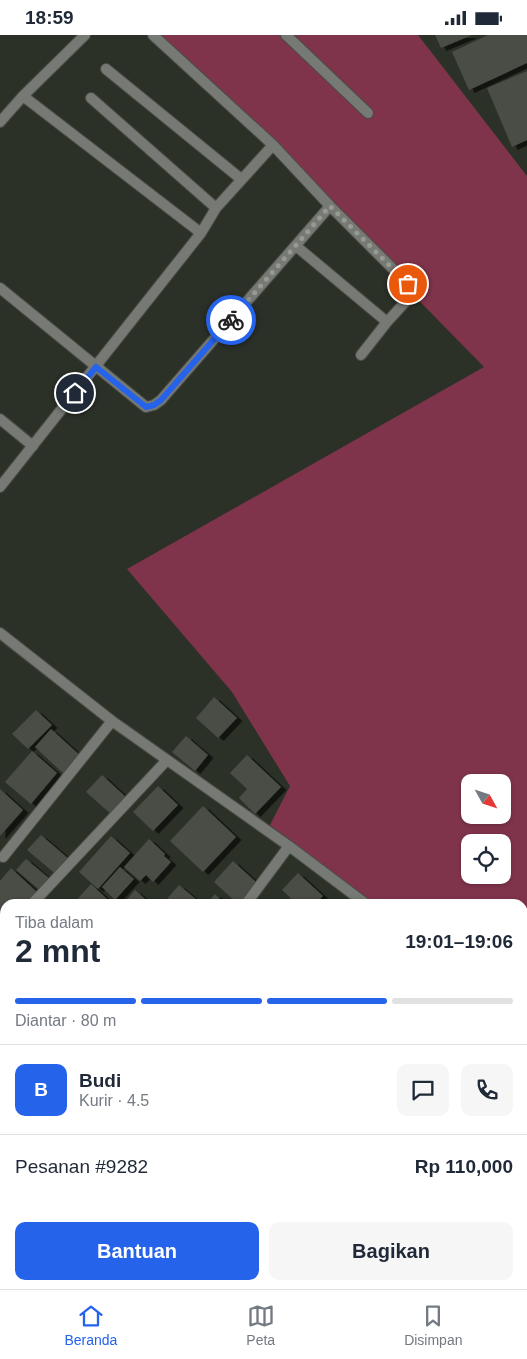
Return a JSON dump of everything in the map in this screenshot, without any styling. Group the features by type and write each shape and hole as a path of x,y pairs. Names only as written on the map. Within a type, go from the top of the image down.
{"street":[{"path":"0,122 23,96 85,35"},
{"path":"153,35 273,145 412,290 408,299 361,355"},
{"path":"286,35 368,113"},
{"path":"106,69 241,179"},
{"path":"23,96 200,233"},
{"path":"91,98 216,208"},
{"path":"0,487 200,233 216,208 273,145"},
{"path":"0,288 146,407 154,405 161,400 330,206"},
{"path":"296,245 387,322"},
{"path":"0,419 33,446"},
{"path":"0,633 112,721 289,846 359,899"},
{"path":"3,857 112,721"},
{"path":"37,899 167,760"},
{"path":"250,899 289,846"}],"shaded area":[{"path":"159,35 418,35 527,176 527,899 367,899 270,825 290,786 232,692 127,569 484,367"}],"building":[{"path":"435,35 472,35 441,48"},
{"path":"488,35 527,35 527,63 469,90 452,52"},
{"path":"527,71 527,140 512,147 487,88"},
{"path":"214,697 237,718 218,738 196,718"},
{"path":"36,710 52,725 28,749 12,734"},
{"path":"51,729 82,757 65,775 35,747"},
{"path":"186,736 208,755 195,771 172,752"},
{"path":"32,751 57,773 31,804 5,782"},
{"path":"247,755 281,787 255,814 239,798 247,789 230,773"},
{"path":"102,775 127,798 112,815 86,792"},
{"path":"158,786 178,805 153,831 133,812"},
{"path":"0,789 23,810 0,836"},
{"path":"203,806 236,837 203,872 170,841"},
{"path":"41,835 70,860 57,875 27,850"},
{"path":"111,836 130,853 98,889 79,872"},
{"path":"149,839 171,862 153,882 146,875 140,881 124,867"},
{"path":"26,859 50,879 41,891 16,870"},
{"path":"233,861 257,883 243,899 233,899 214,882"},
{"path":"120,867 134,879 116,899 102,887"},
{"path":"11,868 38,893 33,899 0,899 0,881"},
{"path":"298,873 323,896 320,899 292,899 282,890"},
{"path":"91,884 107,899 78,899"},
{"path":"179,885 196,899 167,899"},
{"path":"135,890 145,899 127,899"},
{"path":"215,894 220,899 210,899"}],"way so far":[{"path":"231,320 330,206 408,284"}],"route":[{"path":"75,393 96,367 146,407 154,405 161,400 231,320"}]}
